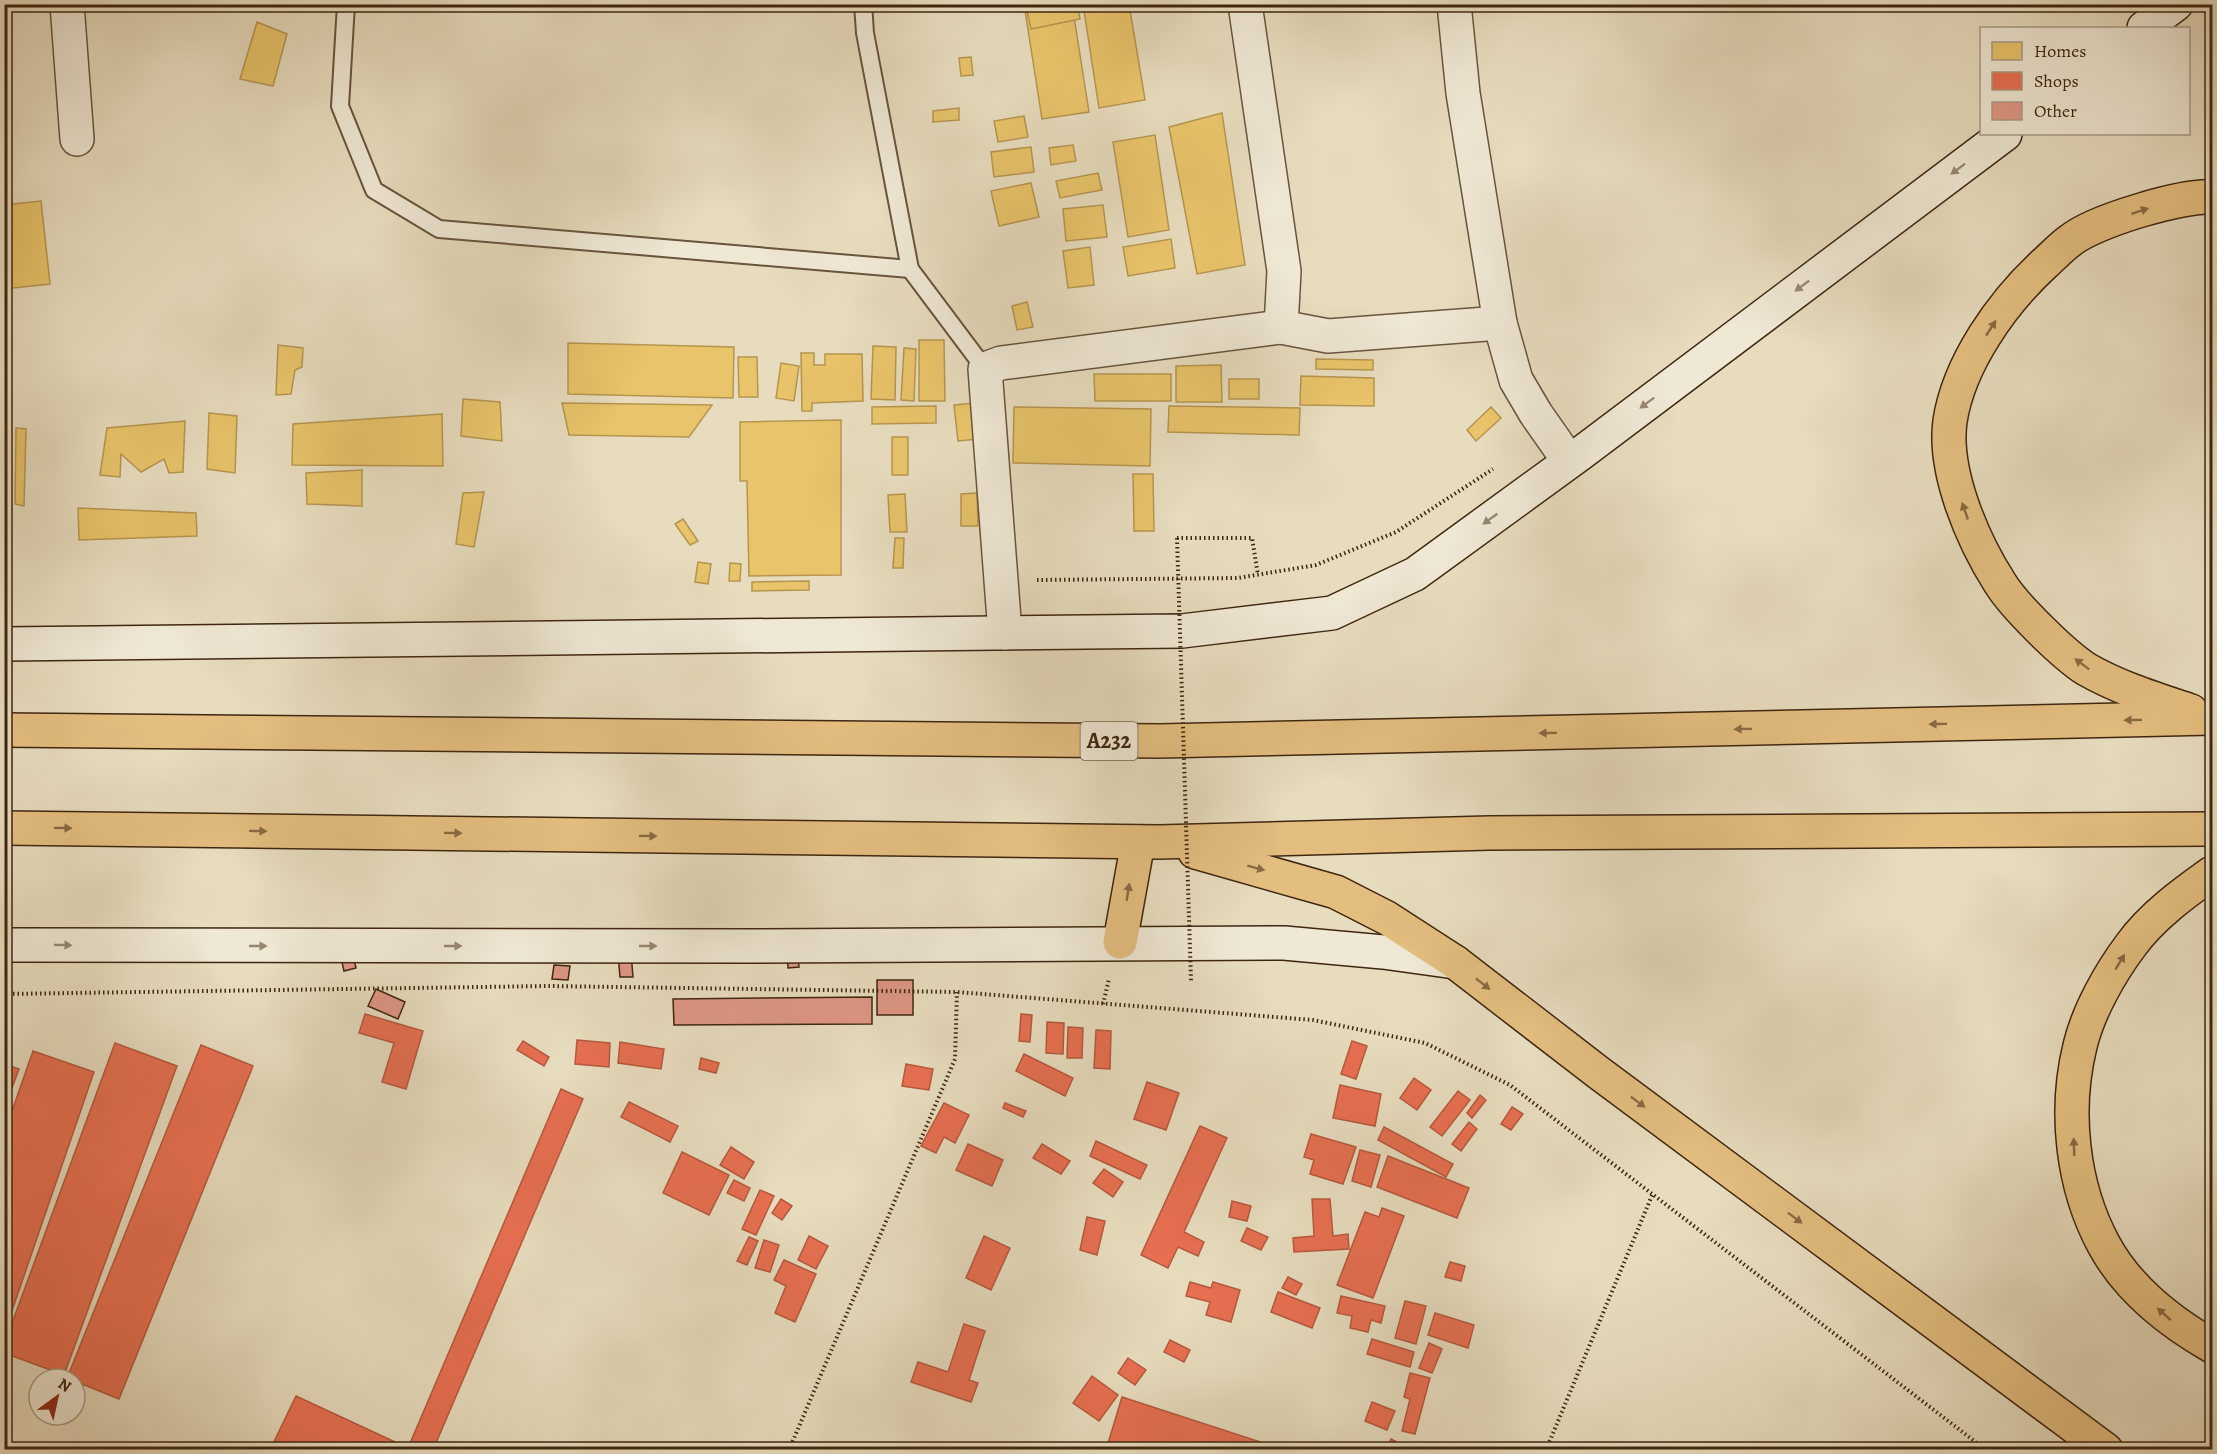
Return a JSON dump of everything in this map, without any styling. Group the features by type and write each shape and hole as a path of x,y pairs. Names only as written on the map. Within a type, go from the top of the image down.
{"highway":[{"path":"2212,197 2161,204 2107,222 2072,238 2026,281 1990,326 1966,370 1950,421 1951,466 1964,507 2000,584 2045,633 2085,668 2130,691 2212,718"},
{"name":"A232","path":"4,730 1160,741 2212,718"},
{"path":"4,828 1148,842 1489,833 2212,829"},
{"path":"1120,942 1148,842"},
{"path":"1148,842 1336,892 1387,918 1455,962 1599,1073 2106,1449"},
{"path":"2212,873 2168,906 2131,944 2100,996 2080,1046 2074,1095 2074,1153 2085,1202 2105,1246 2145,1296 2178,1327 2212,1346"}],"main road":[{"path":"67,4 77,139"},
{"path":"1245,4 1284,271 1281,327"},
{"path":"1454,4 1463,93 1500,322 1516,380 1536,414 1569,461"},
{"path":"2145,27 2176,4"},
{"path":"4,644 1182,631 1332,613 1415,574 2004,135"},
{"path":"1005,633 985,369 1001,363 1281,327 1328,336 1500,322"},
{"path":"4,945 767,946 1120,942 1144,944 1284,943 1383,952 1455,962"}],"lane":[{"path":"346,4 340,106 374,190 439,229 910,269"},
{"path":"863,4 865,33 910,269 985,369"}],"path":[{"path":"1000,581 1238,578 1316,565 1396,532 1501,464"},
{"path":"1191,981 1177,538 1252,538 1258,575"},
{"path":"1103,1004 1108,980"},
{"path":"4,994 548,986 957,992 1313,1020 1425,1043 1510,1085 1653,1192 1986,1449"},
{"path":"789,1449 955,1059 957,992"},
{"path":"1546,1449 1653,1192"}],"building: Homes":[{"path":"1024,4 1072,4 1089,112 1042,119"},
{"path":"1077,4 1080,19 1031,29 1026,6"},
{"path":"1083,4 1129,4 1145,100 1099,108"},
{"path":"257,22 287,34 273,86 240,79"},
{"path":"971,57 973,75 961,76 959,58"},
{"path":"959,108 959,120 933,122 933,111"},
{"path":"1222,113 1245,265 1197,274 1169,127"},
{"path":"1024,116 1028,137 998,142 994,121"},
{"path":"1155,135 1169,230 1128,237 1113,142"},
{"path":"1073,145 1076,161 1051,165 1049,148"},
{"path":"1031,147 1034,172 994,177 991,152"},
{"path":"1098,173 1102,190 1060,198 1056,181"},
{"path":"1031,183 1039,217 999,226 991,191"},
{"path":"41,201 50,284 4,289 4,205"},
{"path":"1103,205 1107,237 1066,241 1063,209"},
{"path":"1171,239 1175,268 1128,276 1123,247"},
{"path":"1090,247 1094,285 1068,288 1063,251"},
{"path":"1027,302 1033,327 1017,330 1012,306"},
{"path":"919,340 944,340 945,401 919,401"},
{"path":"568,343 734,347 733,398 568,394"},
{"path":"278,345 303,348 302,367 295,370 291,394 276,395"},
{"path":"873,346 896,347 895,400 871,399"},
{"path":"904,348 916,349 914,401 901,400"},
{"path":"801,353 814,353 814,365 825,365 825,354 862,354 863,401 812,403 812,411 802,411"},
{"path":"738,357 757,357 758,397 739,397"},
{"path":"1316,359 1373,360 1373,370 1316,369"},
{"path":"781,363 799,366 794,401 776,398"},
{"path":"1221,365 1222,402 1176,402 1176,366"},
{"path":"1094,374 1171,374 1171,401 1095,401"},
{"path":"1301,376 1374,378 1374,406 1300,405"},
{"path":"1229,379 1259,379 1259,399 1229,399"},
{"path":"463,399 500,402 502,441 461,436"},
{"path":"562,403 712,405 689,437 569,435"},
{"path":"974,403 978,439 958,441 954,405"},
{"path":"936,406 936,423 872,424 872,407"},
{"path":"1169,406 1300,408 1299,435 1168,432"},
{"path":"1014,407 1151,409 1150,466 1013,463"},
{"path":"1491,407 1501,418 1476,441 1467,430"},
{"path":"209,413 237,416 235,473 207,469"},
{"path":"442,414 443,466 292,465 293,424"},
{"path":"841,420 841,575 749,576 747,481 740,481 740,422"},
{"path":"185,421 183,472 169,473 164,459 141,472 121,454 120,477 100,475 107,428"},
{"path":"16,428 26,429 24,506 15,504"},
{"path":"892,437 908,437 908,475 892,475"},
{"path":"362,470 362,506 307,504 306,473"},
{"path":"1133,474 1153,474 1154,531 1134,531"},
{"path":"484,492 474,547 456,544 463,493"},
{"path":"977,493 978,526 961,526 961,494"},
{"path":"905,494 907,532 890,532 888,495"},
{"path":"78,508 196,513 197,536 79,540"},
{"path":"683,519 698,541 690,545 675,524"},
{"path":"895,538 904,538 903,568 893,568"},
{"path":"698,562 711,564 708,584 695,582"},
{"path":"730,563 741,564 740,581 729,581"},
{"path":"809,581 809,590 752,591 752,582"}],"building: Shops":[{"path":"365,1014 423,1031 406,1089 382,1082 394,1043 359,1033"},
{"path":"1021,1014 1032,1015 1030,1042 1019,1041"},
{"path":"1047,1022 1064,1023 1063,1054 1046,1053"},
{"path":"1068,1027 1083,1028 1082,1058 1067,1058"},
{"path":"1096,1030 1111,1031 1110,1069 1094,1068"},
{"path":"577,1040 610,1043 609,1067 575,1064"},
{"path":"523,1041 549,1057 544,1066 517,1050"},
{"path":"1352,1041 1367,1046 1356,1079 1341,1074"},
{"path":"620,1042 664,1049 661,1069 618,1063"},
{"path":"115,1043 177,1066 67,1367 42,1367 4,1353 4,1345"},
{"path":"201,1045 253,1066 119,1399 87,1386 87,1367 71,1367"},
{"path":"33,1051 94,1072 4,1334 4,1134"},
{"path":"1024,1054 1073,1078 1065,1096 1016,1071"},
{"path":"701,1058 719,1063 716,1073 699,1069"},
{"path":"4,1064 19,1069 4,1110"},
{"path":"906,1064 933,1069 929,1090 902,1086"},
{"path":"1414,1078 1431,1090 1417,1110 1400,1098"},
{"path":"1147,1082 1179,1093 1166,1130 1134,1119"},
{"path":"1340,1085 1381,1094 1375,1126 1333,1118"},
{"path":"561,1089 583,1099 433,1450 270,1450 296,1396 408,1448"},
{"path":"1458,1091 1470,1100 1442,1136 1430,1127"},
{"path":"1480,1095 1486,1100 1472,1118 1467,1113"},
{"path":"629,1102 678,1126 670,1142 621,1117"},
{"path":"944,1103 969,1115 955,1143 944,1137 936,1153 921,1146"},
{"path":"1005,1103 1026,1111 1023,1117 1003,1108"},
{"path":"1512,1107 1523,1114 1511,1130 1501,1124"},
{"path":"1469,1122 1477,1129 1461,1151 1452,1144"},
{"path":"1200,1126 1227,1138 1184,1232 1204,1242 1198,1256 1178,1247 1168,1268 1141,1255"},
{"path":"1384,1127 1453,1164 1446,1177 1378,1140"},
{"path":"1311,1134 1356,1147 1343,1184 1310,1174 1314,1160 1304,1157"},
{"path":"1096,1141 1147,1165 1140,1179 1090,1156"},
{"path":"968,1144 1003,1160 992,1186 956,1170"},
{"path":"1042,1144 1070,1161 1061,1174 1033,1158"},
{"path":"731,1147 754,1162 744,1179 720,1165"},
{"path":"1360,1150 1380,1155 1371,1187 1352,1181"},
{"path":"682,1152 729,1175 709,1215 663,1193"},
{"path":"1388,1156 1469,1188 1457,1218 1377,1187"},
{"path":"1104,1169 1123,1182 1113,1197 1093,1183"},
{"path":"734,1180 750,1188 744,1201 727,1193"},
{"path":"760,1190 774,1196 756,1235 742,1229"},
{"path":"781,1199 792,1206 782,1220 772,1213"},
{"path":"1312,1199 1330,1199 1333,1236 1348,1234 1349,1249 1294,1252 1293,1238 1314,1236"},
{"path":"1232,1201 1251,1206 1247,1221 1229,1217"},
{"path":"1382,1208 1404,1216 1373,1298 1337,1285 1365,1212 1379,1217"},
{"path":"1087,1217 1105,1221 1097,1255 1080,1250"},
{"path":"1247,1228 1268,1237 1261,1250 1241,1241"},
{"path":"809,1236 828,1246 816,1269 798,1260"},
{"path":"984,1236 1010,1248 991,1290 966,1278"},
{"path":"749,1237 758,1241 747,1265 737,1261"},
{"path":"764,1240 779,1245 770,1272 755,1268"},
{"path":"784,1260 816,1274 795,1322 775,1313 786,1286 774,1280"},
{"path":"1450,1262 1465,1266 1461,1281 1445,1277"},
{"path":"1288,1277 1302,1284 1296,1295 1282,1288"},
{"path":"1190,1282 1211,1288 1213,1282 1240,1290 1231,1322 1206,1315 1210,1302 1186,1296"},
{"path":"1278,1292 1320,1308 1312,1328 1271,1312"},
{"path":"1341,1296 1385,1306 1381,1323 1371,1320 1368,1332 1350,1328 1352,1316 1337,1313"},
{"path":"1405,1301 1426,1306 1416,1344 1395,1338"},
{"path":"1435,1313 1474,1325 1468,1348 1428,1335"},
{"path":"964,1324 985,1331 969,1380 978,1383 971,1402 911,1382 918,1362 948,1372"},
{"path":"1372,1339 1414,1352 1410,1367 1367,1354"},
{"path":"1170,1340 1190,1350 1184,1362 1164,1352"},
{"path":"1429,1343 1442,1349 1432,1373 1419,1368"},
{"path":"1128,1358 1146,1370 1135,1385 1118,1373"},
{"path":"1410,1373 1430,1378 1415,1434 1402,1431 1410,1399 1404,1397"},
{"path":"1092,1376 1118,1395 1099,1421 1073,1403"},
{"path":"1122,1397 1285,1450 1106,1450"},
{"path":"1372,1402 1395,1411 1387,1430 1365,1421"},
{"path":"1391,1439 1405,1446 1403,1450 1386,1450"}],"building: Other":[{"path":"797,949 799,967 788,968 787,950"},
{"path":"631,953 633,977 620,977 618,954"},
{"path":"353,955 356,968 344,971 341,958"},
{"path":"554,965 570,966 568,980 552,979"},
{"path":"877,980 913,980 913,1015 877,1015"},
{"path":"376,989 405,1002 398,1019 368,1006"},
{"path":"872,997 872,1024 674,1025 673,999"}]}
